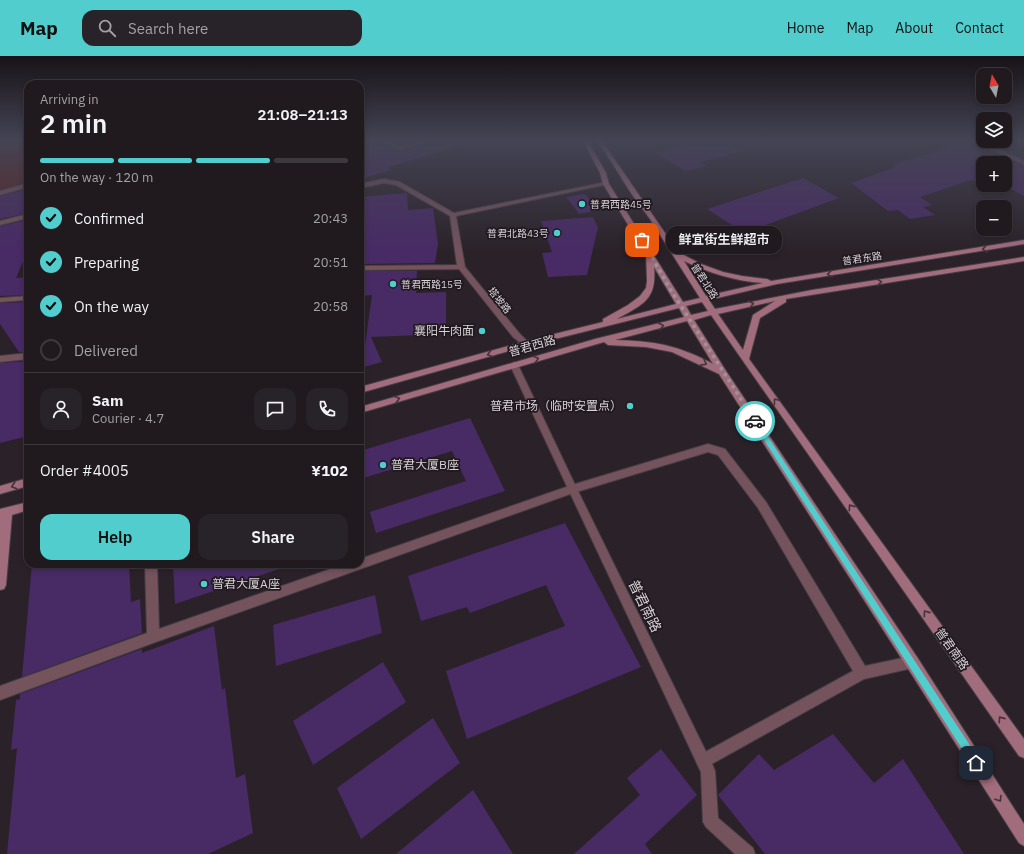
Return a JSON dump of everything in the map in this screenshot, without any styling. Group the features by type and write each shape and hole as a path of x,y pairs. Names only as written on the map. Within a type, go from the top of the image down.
{"main road":[{"path":"604,178 606,184 723,373 912,662 1024,838"},
{"name":"普君北路","path":"625,178 713,312"},
{"name":"普君东路","path":"704,299 777,282 1024,242"},
{"path":"593,328 635,304 645,296 650,288 649,252"},
{"path":"675,253 696,266 719,274 742,279 777,282"},
{"path":"713,312 788,296 1024,259"},
{"path":"745,359 756,317 788,296"},
{"name":"普君西路","path":"364,389 526,344 704,299"},
{"name":"普君西路","path":"364,409 598,341 713,312"},
{"name":"普君南路","path":"713,312 1024,751"},
{"path":"598,341 655,345 668,348 686,354 723,373"},
{"path":"0,490 24,483"},
{"path":"0,585 3,513 24,507"}],"street":[{"path":"364,185 384,180 398,183 453,215 606,184"},
{"path":"0,193 24,187"},
{"path":"364,268 461,267 453,215"},
{"path":"0,223 24,217"},
{"name":"塔坡路","path":"461,267 516,335 526,344"},
{"path":"0,300 24,298"},
{"path":"0,359 24,356"},
{"name":"普君南路","path":"514,365 708,771 711,822 747,854"},
{"path":"364,562 572,489 708,448 721,452 762,505 862,673"},
{"path":"151,568 153,637"},
{"path":"0,693 348,568"},
{"path":"703,761 862,673 912,662"}],"shaded area":[{"path":"0,178 24,178 24,183 0,190"}],"building":[{"path":"802,178 839,198 744,233 707,209"},
{"path":"864,178 976,178 976,181 971,180 920,197 932,205 923,207 935,215 910,219 898,210 888,211 851,183"},
{"path":"1012,178 1024,178 1024,196 1013,190"},
{"path":"24,190 24,214 0,219 0,196"},
{"path":"407,193 408,210 433,208 438,244 435,263 364,264 364,197"},
{"name":"普君西路45号","path":"585,194 598,210 579,214 566,197"},
{"path":"593,217 598,227 587,275 548,277 542,253 552,252 541,221"},
{"path":"24,221 24,259 16,278 24,277 24,295 0,296 0,226"},
{"path":"364,271 417,271 416,293 446,292 446,334 371,337 382,362 364,367 364,352 372,295 364,296"},
{"path":"24,302 24,352 19,352 0,324 0,303"},
{"path":"24,361 24,437 0,443 0,363"},
{"name":"普君大厦B座","path":"470,418 505,491 376,533 370,512 466,481 452,451 364,478 364,450"},
{"path":"565,523 641,667 467,739 446,671 565,626 546,585 470,613 467,607 421,621 408,576"},
{"path":"32,568 129,568 131,602 140,599 142,633 22,677"},
{"name":"普君大厦A座","path":"173,568 282,568 175,604"},
{"path":"375,595 382,633 276,666 273,625"},
{"path":"214,626 222,690 225,688 236,778 245,774 253,833 208,854 7,854 17,748 11,750 16,700 20,699 20,694 142,649 142,653"},
{"path":"383,662 406,702 313,765 293,721"},
{"path":"433,718 460,763 361,839 337,788"},
{"path":"833,734 874,783 903,759 964,854 765,854 718,795 759,754 774,770"},
{"path":"661,749 697,795 645,844 652,854 574,854 640,795 627,778"},
{"path":"473,790 513,854 396,854"}],"way so far":[{"path":"642,240 672,292 755,421"}],"place":[{"name":"普君西路45号","path":"582,204"},
{"name":"普君北路43号","path":"557,233"},
{"name":"鲜宜街生鲜超市","path":"642,240"},
{"name":"普君西路15号","path":"393,284"},
{"name":"襄阳牛肉面","path":"482,331"},
{"name":"普君市场（临时安置点）","path":"630,406"},
{"name":"普君大厦B座","path":"383,465"},
{"name":"普君大厦A座","path":"204,584"}],"route":[{"path":"755,421 976,763"}]}
